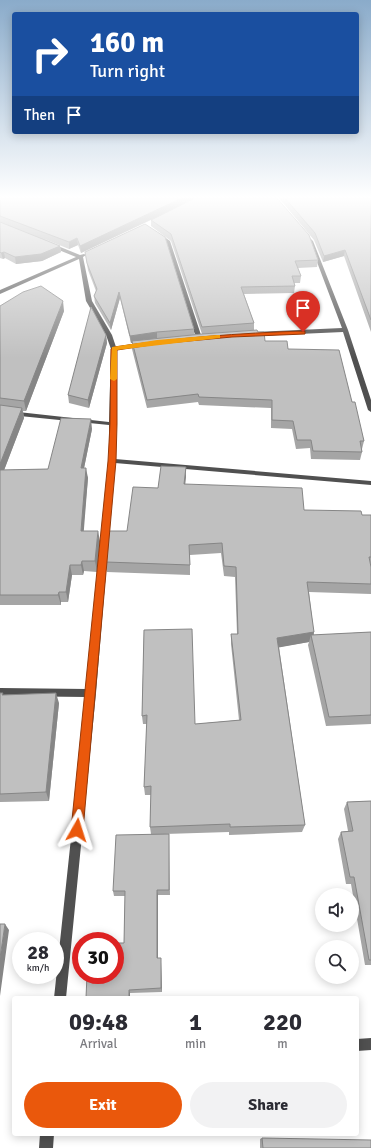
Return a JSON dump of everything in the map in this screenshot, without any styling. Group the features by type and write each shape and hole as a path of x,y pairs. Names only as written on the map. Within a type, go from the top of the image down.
{"street":[{"path":"65,251 81,257"},
{"path":"171,251 202,338 192,339"},
{"path":"315,251 345,330 371,410"},
{"path":"0,292 88,254"},
{"path":"60,996 91,693 114,424 114,349 109,335 89,301 81,257"},
{"path":"245,334 345,330"},
{"path":"114,349 150,343"},
{"path":"0,412 114,424"},
{"path":"112,461 371,483"},
{"path":"0,692 91,693"},
{"path":"359,1045 371,1044"},
{"path":"46,1148 47,1136"}],"building":[{"path":"0,251 49,251 41,254 15,257 4,252 0,252"},
{"path":"88,251 169,251 194,329 130,336 119,292 110,323 94,296 97,289 87,263 85,252"},
{"path":"177,251 315,251 318,260 295,261 301,276 292,276 295,286 241,287 254,323 202,327"},
{"path":"322,251 343,251 324,256"},
{"path":"345,251 371,251 371,320"},
{"path":"41,286 63,301 24,401 0,398 0,306 23,292"},
{"path":"91,307 106,335 88,400 68,395"},
{"path":"257,330 258,332 264,332 265,341 287,341 288,349 339,350 352,402 355,402 364,441 360,441 362,452 313,451 311,440 297,440 293,421 272,420 272,400 199,397 198,394 147,400 132,341"},
{"path":"0,405 22,408 0,464"},
{"path":"61,418 91,419 81,468 86,468 81,531 98,531 95,561 82,561 81,565 70,565 66,592 59,592 58,595 0,595 0,470 48,469"},
{"path":"161,466 186,467 184,484 302,488 304,510 361,511 362,515 371,515 371,557 369,557 371,567 371,584 307,582 314,632 277,638 305,825 230,827 230,824 150,827 151,786 144,787 147,715 142,716 144,630 192,629 195,724 241,720 231,634 238,634 236,567 224,566 222,543 189,545 190,565 106,562 109,531 127,531 133,487 158,488"},
{"path":"371,632 371,715 329,717 311,635"},
{"path":"0,693 3,693 2,695 56,693 46,792 0,794"},
{"path":"371,801 371,960 369,960 359,905 359,888 356,888 354,877 350,877 341,832 353,831 347,802"},
{"path":"169,834 169,890 157,890 157,958 161,958 161,988 129,990 129,996 86,996 87,984 124,984 125,891 113,891 116,835"},
{"path":"0,924 5,924 0,958"},
{"path":"262,1138 371,1140 371,1148 263,1148"}],"slow traffic":[{"path":"114,379 114,349 157,342 217,336"}],"route":[{"path":"77,830 112,461 114,424 114,349 157,342 232,335 303,332"}]}
